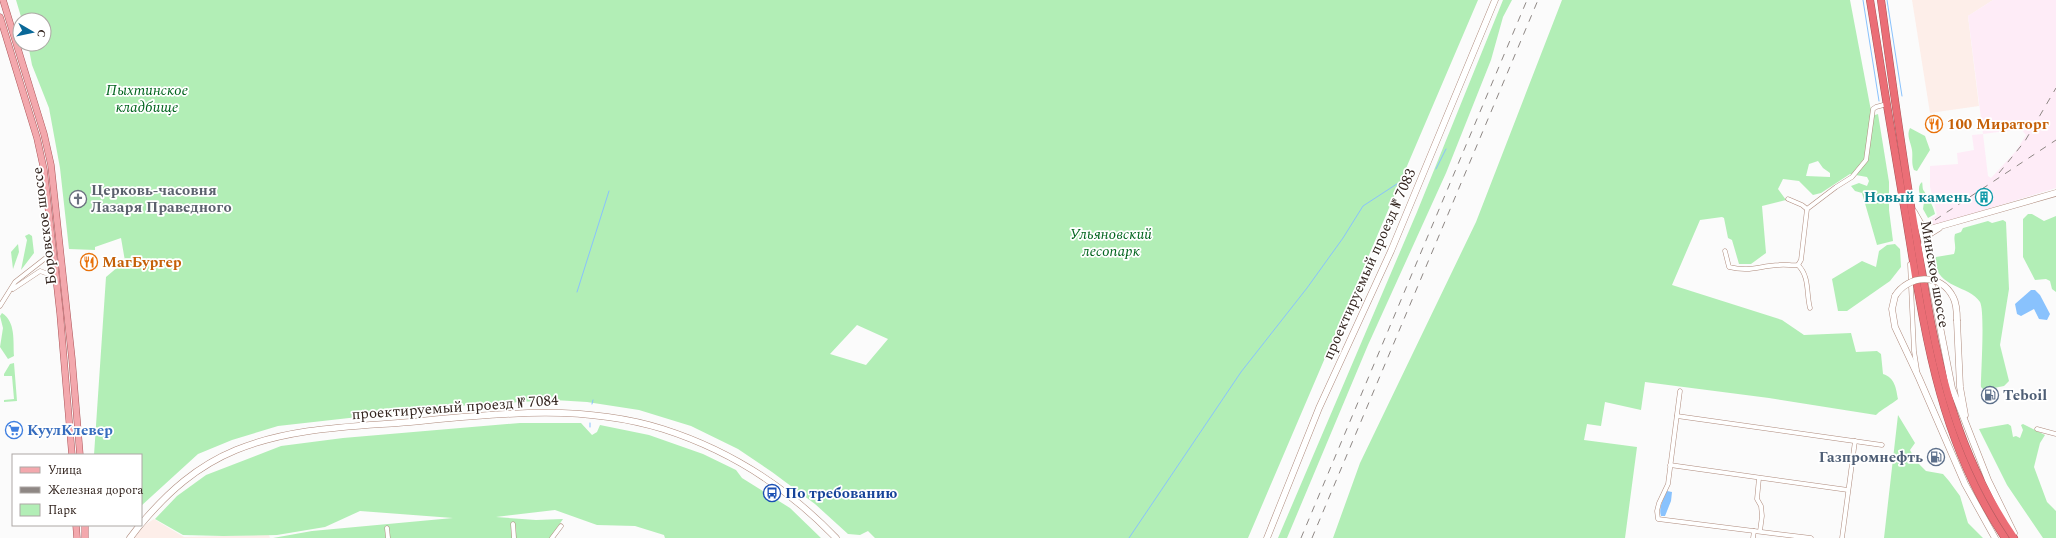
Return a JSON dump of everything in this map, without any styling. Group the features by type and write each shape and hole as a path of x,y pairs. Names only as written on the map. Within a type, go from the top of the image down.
{"highway":[{"name":"Минское шоссе","path":"1870,0 1908,235 1931,362 1951,430 1978,492 2005,538"},
{"name":"Минское шоссе","path":"1880,0 1910,202 1933,339 1944,388 1972,463 1991,502 2014,538"}],"main road":[{"name":"Боровское шоссе","path":"3,0 44,134 51,165 72,359 80,454"},
{"name":"Боровское шоссе","path":"0,17 38,138 44,170 57,287 72,454"},
{"path":"76,526 77,538"},
{"path":"84,526 86,538"}],"street":[{"name":"проектируемый проезд № 7083","path":"1267,538 1319,408 1391,251 1495,0"},
{"path":"1798,265 1801,260 1807,210 1836,187 1852,177 1866,160 1873,109 1887,104"},
{"path":"1919,223 1925,229 1939,228 2056,193"},
{"path":"1788,199 1802,205 1807,210"},
{"path":"1910,202 1919,223 1924,245 1952,388 1988,480 2017,538"},
{"path":"1924,245 1926,236 1939,228"},
{"path":"1908,235 1914,351 1919,378"},
{"path":"0,306 15,282 47,257 50,252 52,240"},
{"path":"1725,251 1729,268 1738,270 1747,271 1783,264 1798,265"},
{"path":"1798,265 1807,278 1810,308"},
{"path":"9,291 40,271 51,274 57,287"},
{"path":"1967,427 1960,386 1956,308 1952,295 1946,288 1935,281 1927,279 1913,280 1902,287 1895,296 1892,309 1895,328 1919,378 1965,484 1996,538"},
{"path":"1680,391 1668,484 1658,507 1658,519 1811,538"},
{"name":"проектируемый проезд № 7084","path":"142,515 157,505 191,474 212,461 236,450 288,434 481,415 568,412 634,421 683,436 717,450 744,464 780,488 803,506 836,538"},
{"path":"1676,416 1882,445"},
{"path":"2037,429 2056,434"},
{"path":"1842,538 1855,441"},
{"path":"1670,465 1848,490"},
{"path":"1759,478 1757,498 1762,516 1760,531"},
{"name":"проектируемый проезд № 7084","path":"142,524 157,505"},
{"path":"513,524 514,538"},
{"name":"проектируемый проезд № 7084","path":"130,538 140,526"},
{"path":"552,538 561,526"},
{"path":"387,528 388,538"},
{"path":"1753,538 1754,531"}],"shaded area":[{"path":"1912,0 1993,0 1968,16 1979,106 1930,113"},
{"path":"1993,0 2056,0 2056,188 1932,226 1929,220 1937,215 1930,187 1930,166 1958,164 1957,153 1974,150 1972,135 1983,134 1968,16","holes":["2021,129 2026,135 2016,151 1991,178 1988,176 1983,134"]},
{"path":"154,519 184,537 269,535 270,538 134,538 146,524"}],"green space":[{"name":"Ульяновский лесопарк","path":"16,0 1478,0 1248,538 875,538 868,531 860,535 848,534 815,504 772,472 738,449 691,426 639,410 587,402 554,400 456,406 278,426 232,440 198,454 142,505 142,454 94,454 106,277 125,261 121,238 95,247 95,250 69,249 60,168 49,108 32,65 30,52 52,52 52,12 20,12","holes":["857,325 888,339 866,365 830,354"]},
{"path":"1503,0 1512,0 1503,17 1491,60 1446,173 1368,345 1287,538 1278,538 1417,212"},
{"path":"1562,0 1850,0 1872,116 1878,114 1889,182 1889,210 1893,241 1877,245 1862,193 1855,191 1851,186 1859,183 1867,186 1869,181 1867,177 1850,174 1821,193 1813,195 1799,181 1783,179 1778,189 1786,200 1762,206 1766,253 1751,264 1739,264 1732,240 1728,238 1724,218 1700,220 1672,285 1782,320 1804,335 1851,333 1856,352 1877,351 1881,354 1883,374 1890,378 1896,387 1898,399 1876,415 1769,398 1645,382 1641,410 1605,402 1601,426 1587,424 1584,440 1637,447 1625,538 1333,538 1360,463 1476,222","holes":["1818,161 1823,168 1830,173 1830,177 1806,176 1809,164"]},
{"path":"1910,128 1925,136 1930,150 1917,171 1914,170 1913,165 1909,136"},
{"path":"1922,182 1923,190 1931,202 1935,214 1928,218 1923,209 1924,202 1919,192 1919,187"},
{"path":"2028,214 2032,214 2044,221 2056,216 2056,292 2052,289 2050,281 2046,279 2035,280 2023,257 2023,219"},
{"path":"2003,220 2006,222 2009,289 2000,345 2009,381 2004,386 1984,390 1981,387 1983,329 1980,302 1969,292 1947,282 1941,276 1934,260 1936,257 1954,254 1955,234 1961,232 1963,228 1988,221 1992,223"},
{"path":"29,234 32,236 34,253 21,270 27,240 25,236"},
{"path":"18,244 19,252 13,269 11,252"},
{"path":"1895,244 1900,249 1901,267 1890,281 1847,311 1838,311 1832,279 1862,261 1876,267 1879,251 1887,245"},
{"path":"2,313 10,321 13,332 14,356 8,359 0,347 3,328 0,316"},
{"path":"14,363 17,401 4,402 4,400 14,399 12,376 4,376 4,374 10,364"},
{"path":"1898,415 1915,443 1910,450 1916,461 1926,471 1943,474 1960,496 1968,523 1983,538 1884,538"},
{"path":"520,423 581,423 592,435 597,432 600,425 649,435 703,454 736,470 742,478 790,508 821,538 665,538 664,535 635,526 597,525 555,510 496,517 536,520 563,519 550,538 273,538 312,531 453,518 360,511 325,527 277,535 183,535 155,519 177,496 206,475 281,446 343,438"},
{"path":"2008,424 2011,426 2013,437 2016,436 2020,438 2023,430 2021,425 2023,424 2045,435 2040,443 2034,467 2047,502 2056,511 2056,538 2043,538 2007,485 1979,429"}],"water":[{"path":"2031,290 2035,290 2040,295 2050,314 2047,320 2039,319 2034,309 2021,316 2017,314 2015,304"},
{"path":"1667,491 1672,492 1671,501 1665,516 1661,516 1661,506"}],"waterway":[{"path":"1863,0 1879,101"},
{"path":"1887,0 1902,96"},
{"path":"1436,169 1446,149"},
{"path":"1129,538 1241,372 1307,288 1343,238 1363,206 1406,178"},
{"path":"577,292 609,191"},
{"path":"592,404 593,400"}],"railway":[{"path":"1301,538 1527,0"},
{"path":"1312,538 1538,0"},
{"path":"1999,173 2025,141 2056,88"},
{"path":"1935,220 2056,140"}],"place":[{"name":"100 Мираторг","path":"1934,124"},
{"name":"Новый камень","path":"1984,197"},
{"name":"Церковь-часовня Лазаря Праведного","path":"78,199"},
{"name":"МагБургер","path":"89,262"},
{"name":"Teboil","path":"1990,395"},
{"name":"КуулКлевер","path":"14,430"},
{"name":"Газпромнефть","path":"1936,457"},
{"name":"По требованию","path":"772,493"}],"park label":[{"name":"Пыхтинское кладбище","path":"147,98"}]}
